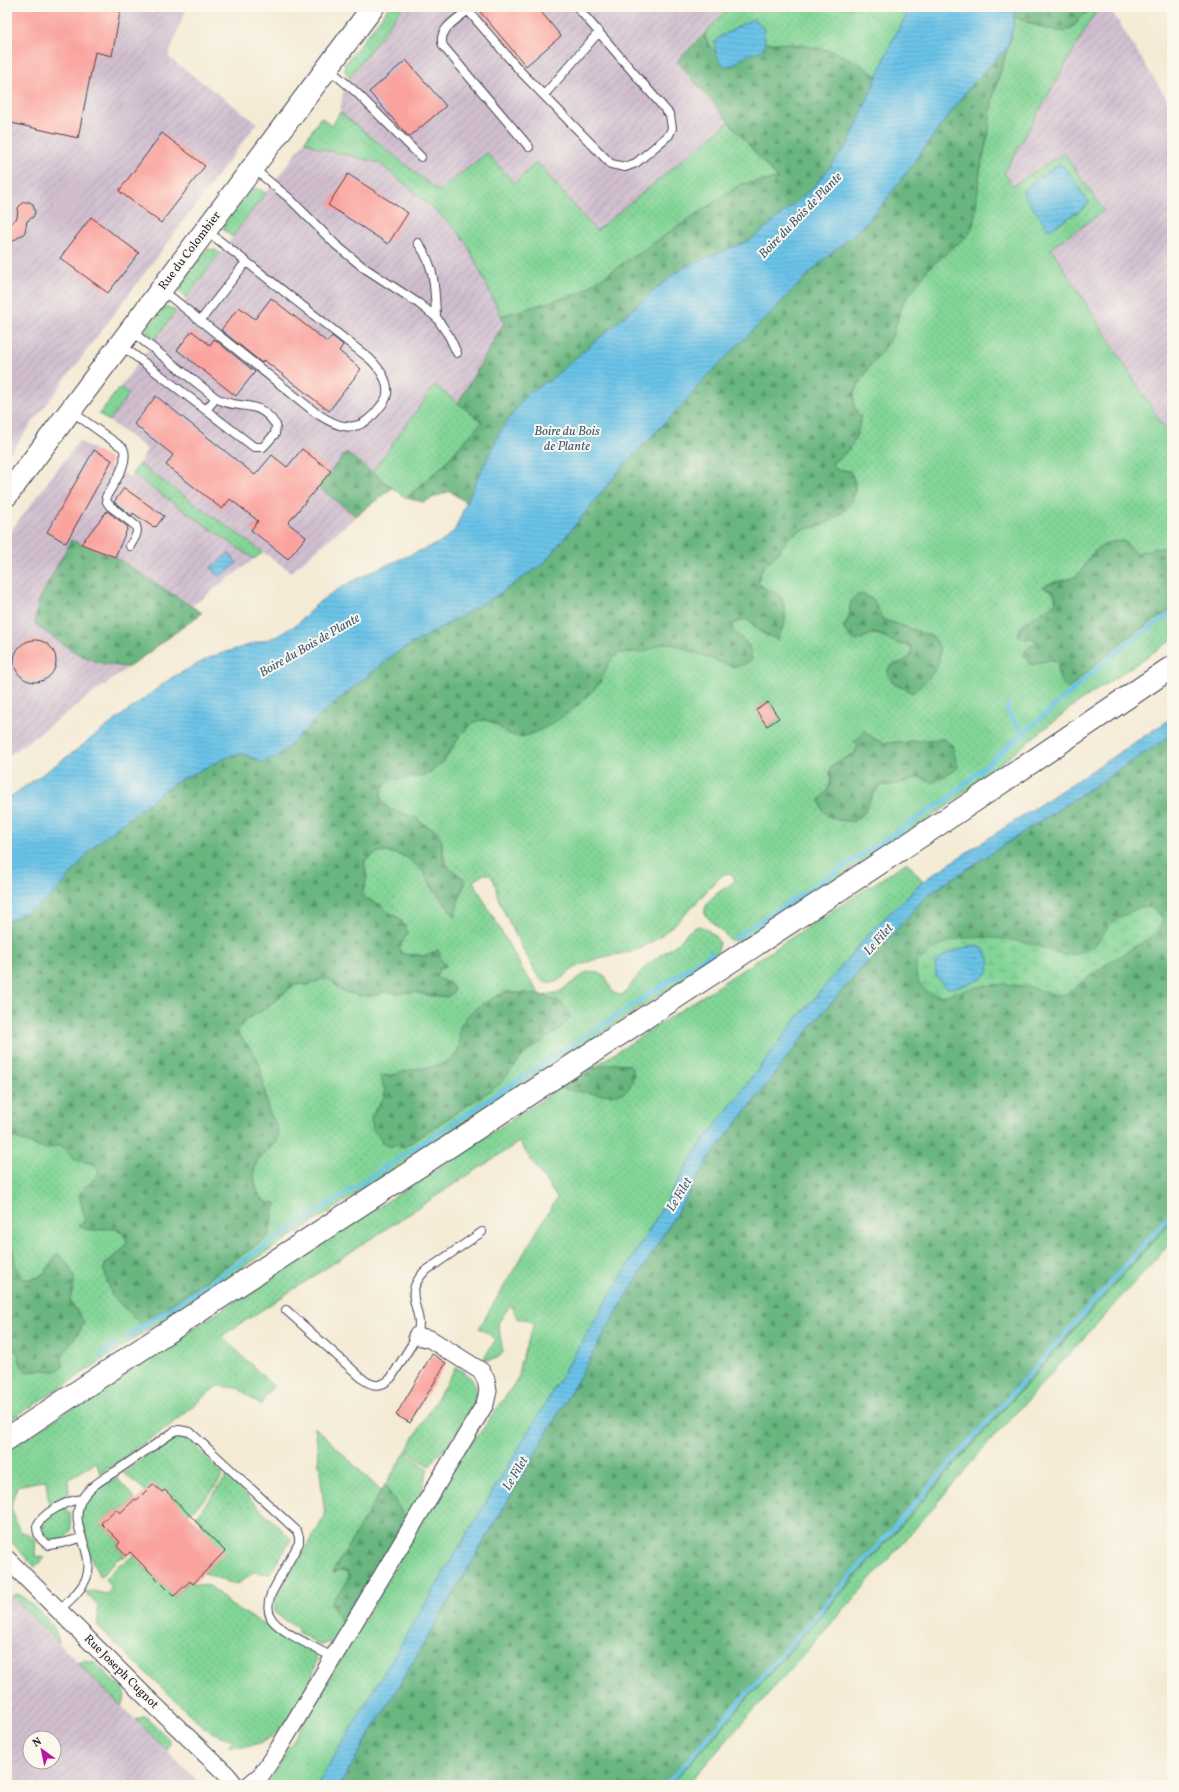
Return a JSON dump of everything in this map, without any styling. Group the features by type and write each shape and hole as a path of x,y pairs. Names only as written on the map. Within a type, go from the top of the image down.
{"main road":[{"name":"Rue du Colombier","path":"7,496 373,7"},
{"path":"7,1439 137,1351 974,801 1172,667"}],"street":[{"path":"249,1785 270,1763 485,1404 488,1391 486,1380 481,1371 430,1339 418,1336"},
{"name":"Rue Joseph Cugnot","path":"7,1559 228,1775 236,1785"}],"lane":[{"path":"529,147 443,46 441,41 445,30 466,9 522,73 611,164 618,167 626,167 636,163 669,135 672,128 670,115 577,7"},
{"path":"544,96 599,32"},
{"path":"327,67 356,92 421,157"},
{"path":"253,168 289,198 336,245 362,267 418,303 436,317 449,336 457,353"},
{"path":"161,290 316,413 331,422 343,426 353,426 367,421 373,416 385,400 388,394 384,376 370,359 206,230"},
{"path":"418,243 424,251 432,268 436,317"},
{"path":"200,321 246,262"},
{"path":"126,337 216,398 224,402 258,407 276,425 275,434 263,447 254,447 206,410 126,337"},
{"path":"206,410 216,398"},
{"path":"71,411 123,448 125,453 124,462 106,497 110,506 136,526 138,530 130,546"},
{"path":"286,1310 370,1385 377,1386 386,1383 391,1378 418,1336 419,1318 413,1296 418,1278 424,1272 482,1232"},
{"path":"59,1610 77,1593 85,1582 89,1571 89,1560 81,1538 78,1517 78,1510 82,1499 99,1483 175,1431 185,1430 190,1432 297,1531 299,1543 269,1600 270,1617 278,1626 334,1658"},
{"path":"81,1538 49,1545 38,1536 37,1526 41,1519 65,1502 74,1499 82,1499"}],"shaded area":[{"path":"7,7 171,7 160,38 140,80 106,140 7,271"},
{"path":"171,7 187,7 165,65 149,97 118,149 7,297 7,271 106,140 140,80 160,38"},
{"path":"403,7 729,7 677,61 729,122 596,231 537,163 514,184 487,153 438,191 340,112 344,84"},
{"path":"1098,7 1109,7 1172,107 1172,440 1051,248 1104,211 1064,153 1013,186 1004,173"},
{"path":"168,57 257,123 7,457 7,297 118,149 149,97"},
{"path":"305,141 318,148 379,163 430,205 457,231 467,244 504,323 458,403 435,385 372,472 346,452 318,487 356,516 291,572 139,464 147,449 109,421 129,395 120,387"},
{"path":"79,441 112,460 109,466 130,477 132,474 254,559 192,606 115,557 71,540 38,602 35,624 59,642 93,661 129,667 7,757 7,536"},
{"path":"7,1591 80,1665 202,1785 7,1785"}],"green space":[{"path":"389,7 403,7 349,78 345,71 345,64"},
{"path":"729,7 911,7 893,39 878,77 859,64 832,51 792,44 753,42 716,51 708,43 704,34"},
{"path":"1015,7 1094,7 1079,18 1076,24 1064,32 1044,28 1014,17"},
{"path":"1094,7 1098,7 1004,173 1013,186 1064,153 1104,211 1051,248 1172,440 1172,545 1165,548 1153,549 1139,553 1134,553 1125,542 1099,548 1091,555 1076,576 1051,583 1043,587 1052,592 1055,596 1056,602 1024,624 1018,634 1026,639 1034,638 1037,642 1026,650 1024,655 1031,665 1048,660 1054,660 1058,664 1058,676 1125,639 1172,609 1172,640 1073,706 946,807 756,932 738,941 730,940 705,915 705,909 711,899 735,881 733,876 726,873 714,882 681,918 650,943 635,950 594,960 575,968 559,980 546,983 537,975 513,930 500,903 492,877 489,874 484,874 473,881 524,972 542,996 559,992 587,972 594,971 606,977 613,993 619,995 624,994 647,965 678,943 695,927 699,926 712,933 718,940 719,949 705,965 7,1422 7,1343 18,1354 22,1367 34,1372 41,1370 53,1371 65,1350 80,1331 84,1322 70,1301 74,1279 63,1258 52,1261 41,1275 29,1280 24,1280 18,1273 15,1266 7,1234 7,1140 11,1137 46,1150 61,1146 64,1147 76,1159 95,1164 99,1172 96,1179 87,1185 80,1200 85,1220 96,1230 118,1230 127,1241 123,1249 105,1264 104,1270 113,1296 142,1325 270,1235 271,1221 276,1203 267,1202 258,1193 254,1171 256,1162 272,1147 275,1123 268,1109 258,1061 238,1033 245,1020 266,1008 293,986 298,984 308,985 322,979 329,979 341,990 355,995 373,996 387,991 396,993 415,992 430,996 448,996 450,983 438,979 436,976 441,960 438,950 427,956 402,954 399,947 408,933 400,918 385,911 381,905 365,898 362,894 367,878 364,861 378,852 389,852 406,857 424,872 431,886 446,906 458,903 466,880 449,868 445,862 442,842 432,828 426,826 413,817 389,809 383,802 381,794 382,789 387,782 395,778 417,777 441,764 466,728 475,721 488,721 497,725 507,734 599,684 614,656 622,652 644,651 660,643 670,643 731,666 739,666 752,659 748,645 732,629 733,624 746,619 767,636 779,633 784,620 784,609 778,599 758,582 763,566 775,556 785,541 792,535 806,528 820,526 826,523 845,510 855,495 855,482 850,471 835,469 832,466 833,462 845,453 853,443 858,432 861,417 857,413 854,404 854,393 868,369 892,337 902,305 928,269 969,233 974,223 980,171 992,100 1011,39 1014,17 1044,28 1070,29 1076,24 1079,18","holes":["1059,164 1064,166 1088,203 1087,206 1049,230 1023,190","850,605 877,607 880,615 885,620 934,637 901,688 893,683 887,673 890,666 908,659 910,656 911,647 876,634 869,635 860,640 843,628 849,617","768,702 779,718 767,726 756,710","863,731 876,740 884,743 943,739 930,781 918,777 910,781 880,786 872,796 843,821 835,818 820,799 829,787 830,772 837,762 855,753","505,992 526,993 542,996 570,1017 560,1029 525,1053 513,1067 375,1109 385,1094 381,1075 388,1076 437,1066 450,1060 456,1055 461,1046 461,1025 474,1011 490,999"]},
{"path":"704,34 708,43 716,51 753,42 792,44 833,51 860,64 878,77 849,143 804,198 751,240 685,267 674,274 550,380 527,393 482,469 466,503 450,491 423,502 406,498 444,464 482,422 458,403 504,323 501,316 578,294 741,184 778,179 677,61"},
{"path":"1007,48 992,100 989,131 980,171 974,223 969,234 928,269 902,305 892,337 868,369 854,393 854,404 857,413 861,417 858,432 853,443 845,453 833,462 832,466 835,469 850,471 854,480 855,488 850,504 838,516 830,521 819,526 799,531 790,537 776,555 765,564 760,573 758,582 760,585 779,595 784,605 785,622 778,640 759,631 746,619 733,624 732,629 748,645 752,659 742,665 731,666 670,643 661,644 642,652 625,652 618,654 612,659 598,684 592,691 565,715 545,728 519,737 509,734 491,721 478,721 464,731 441,764 433,770 419,777 393,780 385,784 381,793 383,803 392,810 414,817 426,826 434,829 440,837 445,863 466,880 460,893 455,917 440,896 435,892 424,872 406,857 389,852 378,852 364,861 367,878 362,894 368,900 381,906 400,920 404,925 408,933 399,947 402,954 427,956 438,950 441,960 447,966 439,969 436,976 454,988 453,993 448,996 440,997 415,992 396,993 387,991 373,996 360,996 340,990 329,979 322,979 308,985 298,984 293,986 266,1008 245,1020 238,1033 254,1053 258,1061 262,1072 268,1109 278,1131 277,1140 258,1159 254,1172 256,1187 262,1199 270,1203 276,1203 271,1221 270,1235 142,1325 112,1296 104,1270 105,1265 123,1249 127,1241 124,1235 121,1231 113,1228 92,1230 78,1226 85,1220 79,1193 99,1172 95,1164 76,1159 64,1147 61,1146 46,1150 12,1137 7,1140 7,922 45,902 60,888 93,847 165,790 180,780 232,755 243,754 254,759 277,757 327,709 393,655 499,594 544,563 624,465 683,404 706,377 821,262 860,229 884,203 970,86"},
{"path":"340,112 438,191 487,153 514,183 537,162 596,231 729,122 778,179 741,184 578,294 501,316 467,244 457,231 430,205 379,163 318,148 305,141 321,117 332,126"},
{"path":"256,188 266,193 232,237 224,230 224,223 250,190"},
{"path":"208,249 215,250 220,253 186,298 179,291 182,282 190,268"},
{"path":"166,306 176,311 154,341 147,334 147,328 161,309"},
{"path":"435,385 482,422 444,464 406,498 372,472"},
{"path":"120,387 129,394 109,421 99,414"},
{"path":"346,452 392,488 356,516 318,487"},
{"path":"139,464 263,552 254,559 132,474"},
{"path":"71,540 115,557 202,613 129,667 95,661 79,654 35,624 38,602"},
{"path":"1119,540 1125,542 1134,553 1165,548 1172,545 1172,609 1125,639 1068,689 1064,686 1061,680 1058,664 1054,660 1048,660 1031,665 1024,655 1026,650 1037,642 1034,638 1020,638 1018,634 1024,624 1056,602 1056,596 1051,590 1043,587 1051,583 1074,577 1081,571 1090,557 1097,550 1109,543"},
{"path":"863,594 874,600 882,619 934,637 940,653 939,661 931,675 913,693 893,683 887,673 890,666 909,658 911,655 911,647 896,643 876,634 871,634 859,640 855,640 848,635 843,628 849,618 852,599"},
{"path":"863,730 876,740 884,743 943,739 952,745 958,768 933,783 927,779 918,777 898,784 880,786 875,790 864,813 853,821 830,817 823,810 820,799 830,786 830,770 833,765 855,753 858,747 854,741 859,738"},
{"path":"1172,735 1172,1220 671,1785 340,1785 502,1511 615,1315 709,1159 817,1019 926,896"},
{"path":"907,862 923,881 874,928 796,1020 698,1148 317,1785 267,1785 462,1454 480,1433 519,1377 520,1364 534,1324 526,1319 518,1319 511,1306 509,1307 498,1323 503,1351 502,1354 495,1359 489,1360 483,1360 496,1339 479,1328 557,1198 519,1142 222,1336 273,1386 260,1405 238,1388 217,1386 169,1426 100,1474 96,1462 68,1480 69,1494 49,1506 46,1480 17,1486 11,1507 19,1530 36,1539 35,1556 44,1558 35,1567 7,1538 7,1453 16,1445 560,1088 597,1094 629,1088 634,1075 616,1063 591,1069"},
{"path":"1140,907 1153,908 1162,920 1160,927 1151,937 1106,964 1066,994 1054,994 1030,987 997,984 982,986 948,995 936,995 926,991 918,979 916,964 932,950 951,941 970,938 1007,939 1029,943 1061,954 1071,955 1084,951 1094,945 1101,939 1110,924"},
{"path":"505,992 533,994 552,999 567,1009 570,1017 560,1029 525,1053 500,1084 404,1147 389,1146 381,1143 381,1138 373,1130 371,1117 386,1094 380,1075 392,1075 438,1065 453,1057 458,1050 460,1042 459,1031 463,1022 478,1007"},
{"path":"616,1063 630,1065 633,1071 632,1082 625,1092 603,1095 560,1088 591,1069"},
{"path":"1172,1220 1172,1241 982,1450 902,1544 687,1785 671,1785"},
{"path":"7,1234 10,1239 17,1268 24,1279 31,1279 41,1276 57,1253 70,1268 74,1276 74,1285 70,1301 84,1322 63,1356 63,1366 57,1371 41,1370 26,1372 22,1367 18,1354 7,1343"},
{"path":"456,1367 473,1381 476,1396 474,1403 449,1446 435,1457 430,1466 406,1451"},
{"path":"315,1427 381,1491 333,1573 342,1570 348,1572 349,1575 347,1583 331,1603 341,1621 345,1623 330,1642 321,1645 297,1632 299,1629 284,1620 275,1612 275,1598 325,1516"},
{"path":"181,1432 223,1474 207,1497 186,1515 166,1488 162,1492 146,1491 123,1473"},
{"path":"405,1453 428,1468 423,1490 406,1519 385,1485"},
{"path":"227,1476 291,1539 270,1574 254,1572 238,1584 204,1573 194,1532 202,1524 196,1517"},
{"path":"117,1478 135,1499 120,1513 116,1509 101,1523 120,1542 117,1546 126,1556 118,1559 100,1577 87,1548 82,1525 82,1514 84,1504 89,1496 102,1486"},
{"path":"385,1485 406,1519 345,1623 341,1621 331,1603 344,1587 349,1575 348,1572 342,1570 332,1573"},
{"path":"65,1508 70,1513 71,1530 64,1539 56,1541 50,1539 45,1534 43,1527 45,1519 52,1512"},
{"path":"140,1550 143,1566 174,1596 190,1581 193,1584 210,1586 231,1605 316,1655 314,1670 310,1680 294,1710 277,1732 268,1739 249,1746 229,1746 233,1739 215,1734 199,1723 98,1627 98,1605 84,1592 93,1591 106,1594 112,1588 105,1579 121,1563 124,1563"},
{"path":"17,1594 22,1596 50,1623 59,1643 12,1596"},
{"path":"84,1660 94,1662 123,1690 125,1698 121,1706 78,1663"},
{"path":"146,1717 169,1739 170,1744 167,1750 136,1720"}],"water":[{"name":"Boire du Bois de Plante","path":"911,7 1015,7 1013,28 1007,48 970,86 884,203 860,229 821,262 706,377 683,404 624,465 544,563 499,594 393,655 327,709 277,757 262,762 243,754 232,755 180,780 165,790 93,847 60,888 45,902 7,922 7,799 71,754 171,678 213,656 275,637 296,625 319,602 343,586 377,569 443,541 455,530 466,503 500,432 527,393 550,380 674,274 685,267 751,240 813,188 849,143 893,39"},
{"path":"752,19 760,24 764,31 764,49 745,56 734,65 724,66 716,55 715,42 720,37"},
{"path":"1059,164 1064,166 1089,203 1087,206 1049,230 1024,195 1023,190"},
{"path":"229,553 237,563 219,577 211,567"},
{"name":"Le Filet","path":"1172,718 1172,735 926,896 817,1019 709,1159 615,1315 502,1511 340,1785 317,1785 698,1148 796,1020 874,928 923,881"},
{"path":"973,945 984,949 987,954 989,959 989,967 987,973 976,982 948,988 937,976 935,970 937,961 949,953"}],"building":[{"path":"7,7 121,7 112,56 95,52 78,138 7,122"},
{"path":"476,7 537,7 561,36 526,66"},
{"path":"406,60 446,106 409,137 369,92"},
{"path":"162,133 205,166 161,223 119,191"},
{"path":"348,174 408,213 388,244 328,205"},
{"path":"23,202 33,204 35,213 33,217 27,221 25,232 7,245 9,225 17,218 18,208"},
{"path":"91,217 139,253 108,293 60,258"},
{"path":"271,298 327,342 332,336 343,345 339,351 361,369 329,411 264,360 262,363 221,330 239,307 255,319"},
{"path":"192,331 210,345 214,339 255,372 236,396 177,350"},
{"path":"156,396 255,475 272,455 287,467 302,449 331,471 288,523 306,537 288,559 251,530 258,521 230,499 222,509 166,465 173,455 134,424"},
{"path":"94,450 112,460 66,543 47,532"},
{"path":"124,488 164,516 156,527 153,527 133,513 132,516 114,502"},
{"path":"107,511 128,527 115,557 81,544"},
{"path":"31,640 39,640 47,643 53,649 56,661 53,673 47,679 39,682 31,682 23,679 17,673 14,665 14,657 17,649 23,643"},
{"path":"768,702 779,718 767,726 756,710"},
{"path":"432,1354 446,1363 410,1423 396,1415"},
{"path":"153,1484 162,1492 165,1490 225,1551 193,1584 190,1581 174,1596 130,1552 126,1556 117,1546 120,1542 101,1523 116,1509 120,1513 135,1499 137,1500"}],"waterway":[{"path":"736,937 946,800 1125,645 1172,613"},
{"path":"1008,705 1008,712 1023,733"},
{"path":"128,1336 712,953"},
{"path":"666,1785 1172,1213"},
{"path":"100,1355 115,1345"}]}
